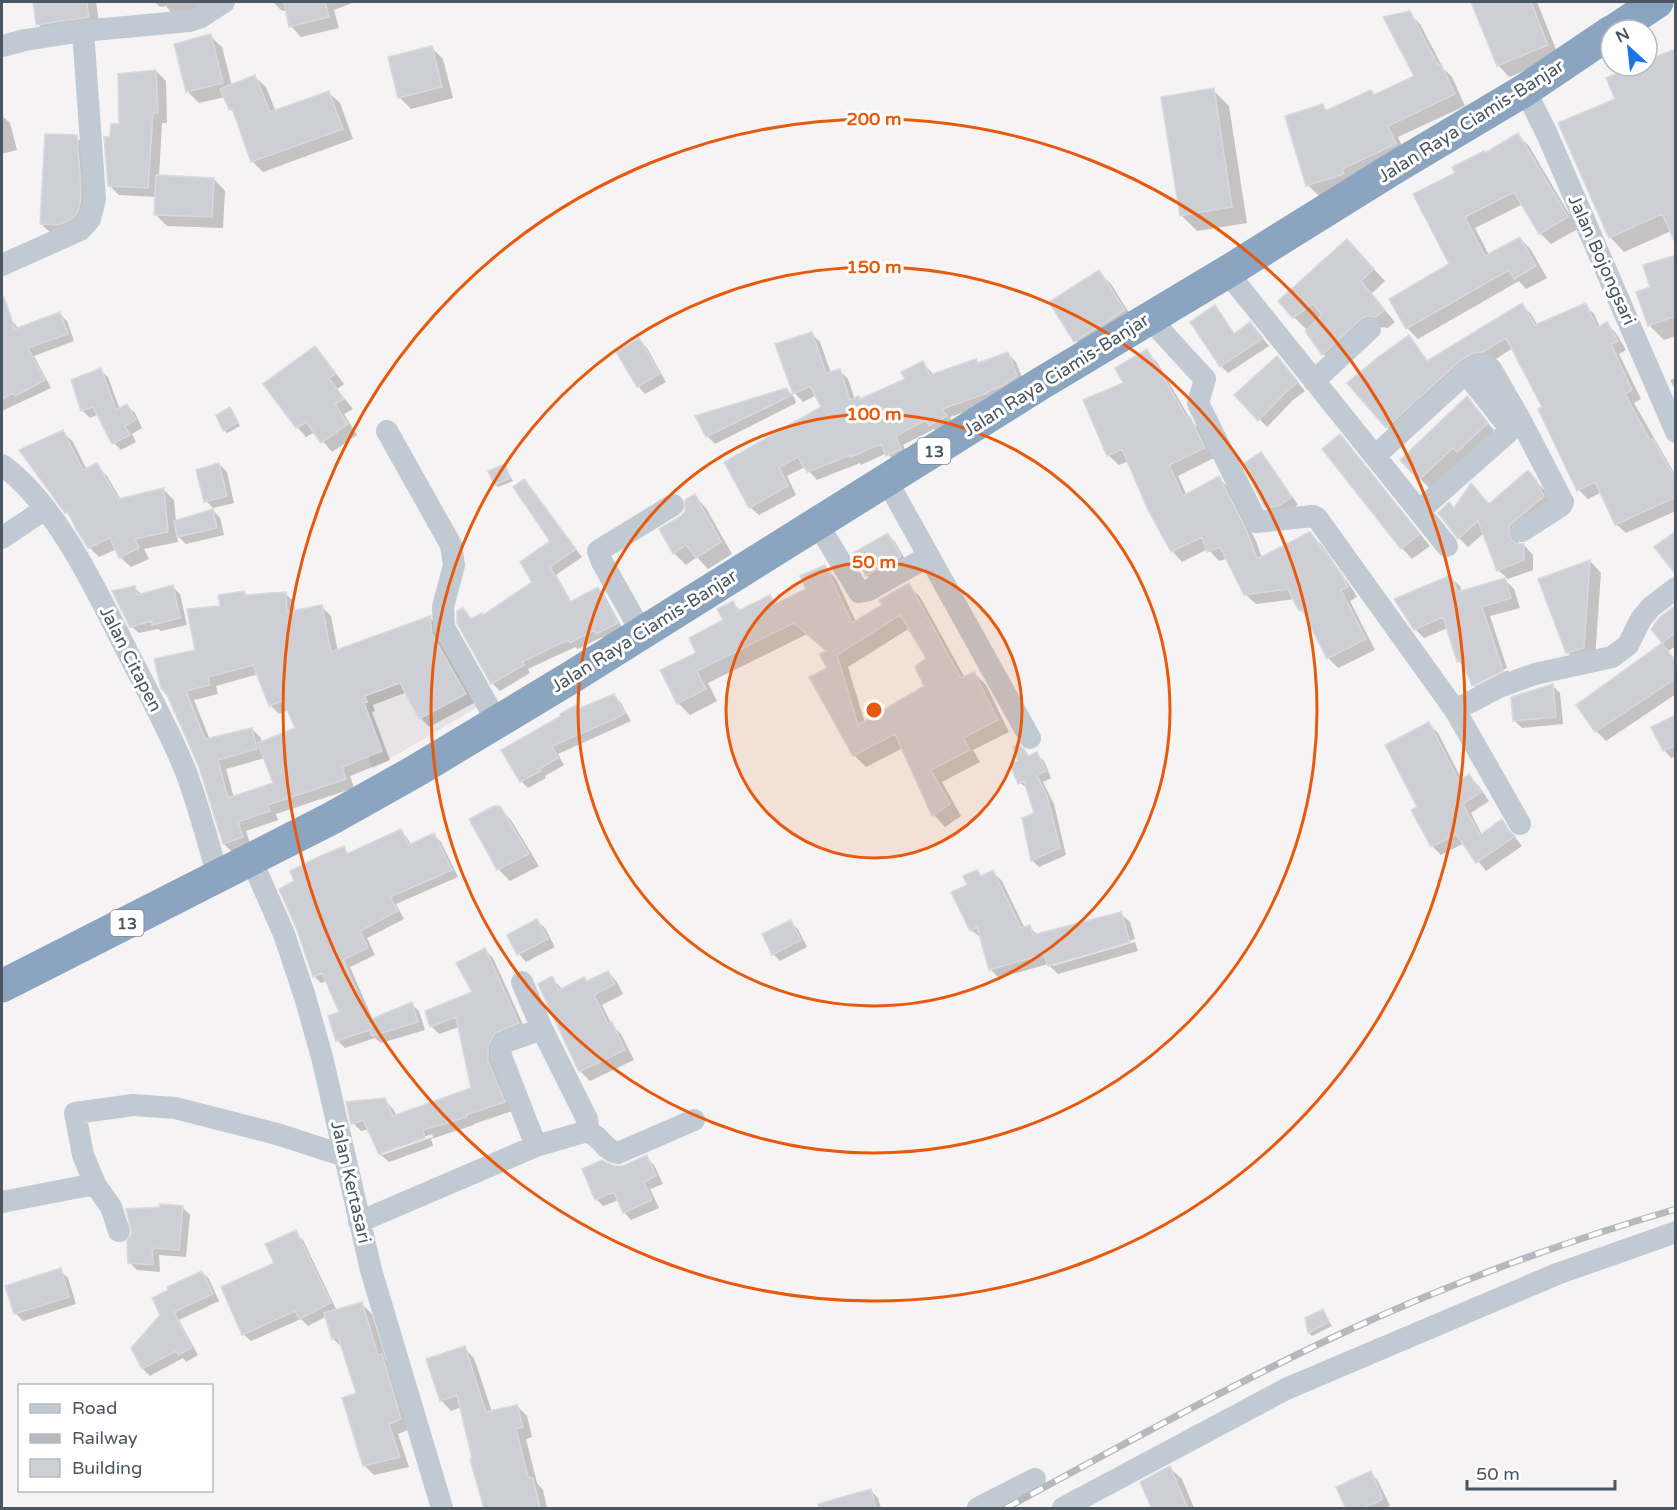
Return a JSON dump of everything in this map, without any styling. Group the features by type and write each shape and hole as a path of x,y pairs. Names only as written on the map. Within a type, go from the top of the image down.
{"highway":[{"path":"1633,18 1657,2"},
{"name":"Jalan Raya Ciamis-Banjar","path":"251,860 332,818 497,722 1040,384 1525,90 1599,41"},
{"name":"13","path":"2,986 251,860"}],"street":[{"path":"2,46 83,31 189,21 201,17 224,2"},
{"path":"2,265 80,230 90,219 95,199 83,31"},
{"name":"Jalan Bojongsari","path":"1525,90 1676,432"},
{"path":"1227,272 1447,546"},
{"path":"1149,318 1205,379 1198,403 1257,522 1313,516 1317,518 1455,711 1520,824"},
{"path":"1314,381 1370,329"},
{"path":"1374,456 1466,374 1516,425 1563,503 1522,531"},
{"path":"1419,511 1516,425"},
{"path":"387,431 451,545 453,565 443,607 444,627 497,722"},
{"name":"Jalan Citapen","path":"2,465 14,474 45,509 61,531 97,592 170,738 192,791 218,877"},
{"path":"887,481 1030,738"},
{"path":"642,633 602,562 598,550 673,505"},
{"path":"2,538 45,509"},
{"path":"817,524 859,592 869,590 929,556"},
{"path":"1455,711 1499,687 1535,674 1612,657 1628,645 1641,620 1651,607 1676,588"},
{"name":"Jalan Kertasari","path":"251,860 284,934 305,997 322,1058 359,1222 393,1347 442,1509"},
{"path":"522,982 542,1029 587,1119 590,1132"},
{"path":"536,1146 512,1088 500,1049 506,1042 542,1029"},
{"path":"119,1231 111,1207 95,1184 83,1155 75,1113 133,1105 175,1108 277,1134 345,1156"},
{"path":"359,1222 536,1146 590,1132 618,1154 694,1120"},
{"path":"2,1202 95,1184"},
{"path":"1063,1509 1286,1389 1557,1274 1676,1232"},
{"path":"978,1509 1035,1479"}],"shaded area":[{"path":"433,615 481,705 373,769 330,653"}],"building":[{"path":"33,2 87,2 89,17 36,25"},
{"path":"284,2 325,2 329,17 289,27"},
{"path":"1471,2 1531,2 1548,45 1497,66"},
{"path":"1410,11 1438,65 1441,64 1455,94 1388,126 1396,144 1342,169 1344,174 1306,186 1285,116 1323,104 1325,111 1371,90 1374,95 1414,76 1383,17"},
{"path":"211,34 223,83 186,92 174,44"},
{"path":"432,46 442,87 398,98 388,57"},
{"path":"1676,49 1676,245 1662,214 1609,238 1558,123 1615,99 1606,78 1659,78 1659,55"},
{"path":"156,70 158,113 153,113 148,188 108,186 104,137 110,137 111,124 119,124 118,74"},
{"path":"255,75 270,112 329,91 343,129 251,162 232,108 229,109 220,89"},
{"path":"1214,88 1232,207 1180,216 1161,97"},
{"path":"1518,133 1568,217 1539,234 1514,192 1465,217 1485,256 1520,237 1536,266 1514,279 1509,270 1406,329 1389,299 1449,264 1413,194 1455,173 1452,167 1484,151 1485,153"},
{"path":"45,134 77,135 80,204 78,212 72,219 58,225 40,224"},
{"path":"156,175 214,178 212,217 154,215"},
{"path":"1347,239 1374,269 1361,281 1385,310 1376,317 1368,316 1361,319 1322,355 1305,331 1322,315 1313,304 1293,318 1278,301"},
{"path":"1676,255 1676,316 1648,326 1636,292 1650,287 1643,265"},
{"path":"1099,270 1125,310 1074,342 1049,302"},
{"path":"4,297 15,329 60,312 68,334 28,348 45,380 15,396 13,393 2,399 2,298"},
{"path":"1522,303 1535,325 1586,303 1597,328 1607,322 1618,341 1611,344 1632,390 1625,394 1650,440 1653,439 1676,480 1676,497 1615,525 1595,482 1577,491 1538,409 1542,407 1506,338 1483,352 1473,353 1462,359 1386,428 1347,383 1409,335 1427,361"},
{"path":"1215,305 1234,334 1250,322 1263,338 1220,367 1190,322"},
{"path":"812,332 826,373 840,369 850,400 859,396 860,399 905,379 901,372 923,361 930,375 976,359 978,363 1008,352 1017,376 988,393 942,409 947,416 929,426 926,420 896,436 901,449 886,456 881,444 807,472 798,457 779,467 788,486 749,508 724,462 821,407 810,386 793,394 775,344"},
{"path":"639,338 660,374 637,387 616,352"},
{"path":"315,346 335,374 329,378 344,399 335,404 348,424 321,443 306,422 296,428 263,384"},
{"path":"1147,349 1187,418 1190,417 1205,448 1169,465 1183,496 1219,476 1246,529 1257,559 1310,532 1343,577 1348,587 1341,590 1366,639 1327,659 1302,609 1299,611 1288,589 1244,595 1220,547 1207,552 1202,537 1171,552 1148,510 1122,449 1107,456 1083,400 1123,383 1115,368"},
{"path":"1277,356 1298,382 1258,421 1234,395"},
{"path":"101,368 116,410 127,404 136,420 125,426 130,435 112,444 93,407 81,411 71,380"},
{"path":"787,388 790,396 706,437 695,416"},
{"path":"1467,396 1488,423 1457,452 1453,448 1419,480 1400,460"},
{"path":"230,407 238,422 223,431 216,415"},
{"path":"63,430 83,470 97,463 118,499 164,488 168,532 135,539 139,548 119,558 110,538 88,548 68,512 65,513 19,450"},
{"path":"1340,434 1420,534 1401,549 1322,449"},
{"path":"1261,452 1292,497 1278,506 1265,508 1243,464"},
{"path":"219,463 227,496 204,502 196,470"},
{"path":"505,464 510,478 494,485 488,471"},
{"path":"1528,470 1544,496 1510,525 1511,539 1516,543 1524,544 1524,560 1497,571 1478,521 1458,539 1438,513 1449,502 1454,508 1471,483 1489,504"},
{"path":"524,479 576,549 550,567 570,602 598,587 618,623 596,634 594,630 570,643 568,640 522,662 524,665 491,684 457,623 457,611 463,608 471,619 482,613 483,615 532,582 520,562 550,541 513,487"},
{"path":"695,494 721,542 696,558 686,545 673,554 659,529 681,516 685,511 685,500"},
{"path":"213,509 217,528 177,537 174,521"},
{"path":"1676,531 1676,575 1654,547"},
{"path":"888,533 901,556 866,576 853,553"},
{"path":"1590,560 1584,648 1566,653 1538,579"},
{"path":"825,565 852,623 882,605 879,600 909,583 961,678 974,672 998,720 963,738 970,750 931,770 950,804 932,816 895,734 853,756 809,677 827,668 819,654 826,651 794,623 697,671 706,689 677,704 660,670 696,653 689,638 723,620 717,609 733,601 738,611 770,595 775,604 806,589 800,576","holes":["900,615 926,658 915,667 924,686 858,725 837,655"]},
{"path":"1451,575 1458,592 1505,578 1511,598 1482,607 1503,671 1472,686 1462,660 1457,662 1443,617 1414,630 1394,599"},
{"path":"173,585 180,618 152,625 152,621 130,627 112,591 135,586 137,595"},
{"path":"244,591 245,595 286,592 287,612 322,605 331,652 430,616 432,634 466,694 419,719 400,683 365,696 367,702 364,703 382,751 342,767 346,779 268,805 270,811 238,822 243,837 223,844 199,767 167,695 161,688 154,659 195,650 187,609 220,606 218,595","holes":["253,665 269,706 283,701 295,728 258,743 273,783 228,798 218,760 257,749 252,728 205,739 186,691 210,685 208,677"]},
{"path":"1676,605 1676,632 1662,643 1651,629 1660,617"},
{"path":"1662,643 1676,662 1676,678 1595,732 1576,705"},
{"path":"1553,684 1556,717 1513,721 1511,697"},
{"path":"614,694 625,713 552,746 558,758 539,769 541,771 520,782 501,750 576,705 578,709"},
{"path":"1676,715 1676,745 1663,751 1651,727"},
{"path":"1429,722 1459,781 1469,774 1481,792 1463,804 1480,835 1502,819 1515,836 1476,863 1456,834 1431,847 1411,810 1417,807 1385,745"},
{"path":"1019,745 1028,756 1037,752 1046,771 1037,775 1047,796 1060,848 1031,861 1022,818 1034,813 1024,781 1018,784 1010,764 1018,761 1013,747"},
{"path":"494,806 500,806 529,854 497,870 469,819"},
{"path":"401,829 409,845 434,833 452,870 390,897 398,911 360,931 368,948 343,960 369,1020 412,1002 418,1022 372,1036 370,1030 336,1041 328,1016 339,1012 322,973 313,977 297,930 279,889 294,881 290,871 316,858 344,846 347,854"},
{"path":"977,870 981,876 993,870 1021,928 1030,925 1033,935 1121,912 1130,942 1048,966 1044,954 989,970 977,927 970,931 951,892 967,885 963,876"},
{"path":"537,919 548,939 517,955 507,935"},
{"path":"791,920 801,940 772,955 762,934"},
{"path":"485,948 519,1023 495,1033 488,1046 488,1061 505,1102 466,1115 467,1117 423,1130 425,1138 379,1154 363,1120 351,1124 346,1102 385,1098 393,1116 471,1088 456,1017 430,1027 425,1011 472,992 456,963"},
{"path":"608,971 615,984 594,995 608,1024 612,1022 625,1050 579,1072 538,984 552,976 559,990 584,977 587,981"},
{"path":"647,1155 656,1176 644,1182 652,1200 623,1213 614,1192 595,1200 582,1169 602,1160 614,1166 623,1166"},
{"path":"160,1204 183,1206 179,1250 152,1248 153,1265 128,1263 127,1241 132,1233 126,1209 160,1207"},
{"path":"296,1230 331,1303 299,1319 295,1311 242,1335 221,1287 274,1263 265,1244"},
{"path":"61,1268 69,1297 14,1314 5,1286"},
{"path":"202,1271 213,1294 174,1312 192,1348 178,1355 176,1351 142,1369 131,1348 160,1315 152,1298 168,1290 167,1287"},
{"path":"362,1302 378,1355 382,1354 401,1419 389,1424 400,1457 363,1466 342,1398 356,1393 338,1337 332,1339 324,1313"},
{"path":"1323,1309 1329,1322 1308,1333 1305,1318"},
{"path":"465,1346 486,1412 517,1405 523,1427 516,1429 528,1477 533,1478 540,1509 484,1509 470,1459 472,1458 457,1395 440,1401 426,1359"},
{"path":"1170,1466 1188,1509 1152,1509 1140,1482"},
{"path":"1371,1471 1383,1499 1361,1509 1346,1509 1336,1487"},
{"path":"871,1489 876,1509 819,1509 818,1504"}],"railway":[{"path":"1006,1508 1211,1398 1377,1317 1503,1266 1676,1209"}]}
